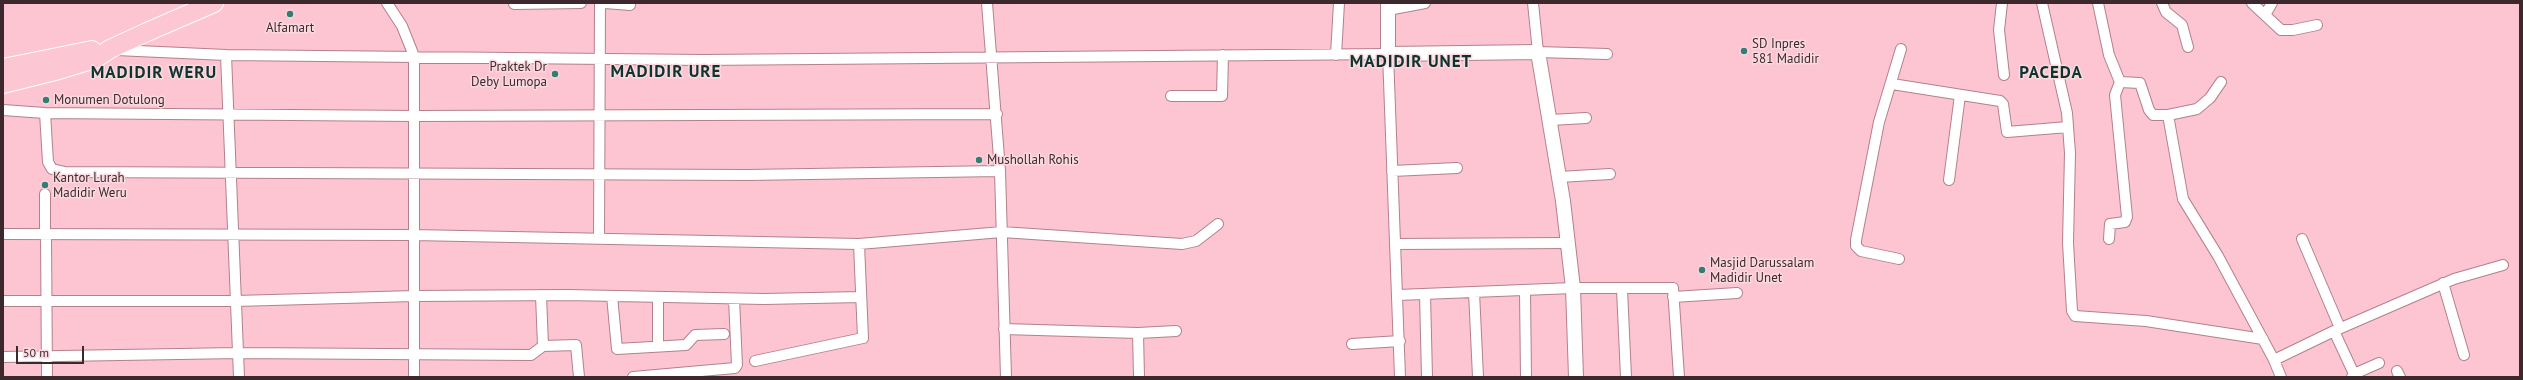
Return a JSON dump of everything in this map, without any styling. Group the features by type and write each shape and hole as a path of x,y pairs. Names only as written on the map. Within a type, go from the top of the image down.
{"highway":[{"path":"3,84 95,59 110,49 204,5"},
{"path":"3,68 89,50 110,49"}],"street":[{"path":"387,3 402,26 414,56 414,377"},
{"path":"514,4 581,3"},
{"path":"599,238 598,58 600,3"},
{"path":"604,3 630,5"},
{"path":"987,3 997,114 1000,171 1006,377"},
{"path":"1336,54 1339,3"},
{"path":"1400,377 1400,341 1388,54 1388,6 1425,3"},
{"path":"1533,3 1538,52 1559,177 1568,243 1573,288 1576,377"},
{"path":"2002,3 1999,30 2004,75"},
{"path":"2042,3 2062,84 2068,127 2070,153 2068,244 2072,311 2075,316 2146,321 2263,339"},
{"path":"2098,3 2108,54 2120,82 2116,95 2127,217 2125,222 2110,224 2109,239"},
{"path":"2162,3 2166,12 2182,25 2188,47"},
{"path":"2252,3 2281,30 2286,31 2316,25"},
{"path":"2265,15 2272,3"},
{"path":"110,49 226,55 702,60 992,56 1538,52 1607,54"},
{"path":"1899,259 1861,251 1856,246 1856,240 1874,144 1901,49"},
{"path":"226,55 227,114 231,171 239,377"},
{"path":"1171,96 1222,96 1223,55"},
{"path":"2120,82 2140,83 2150,113 2168,115 2197,109 2210,98 2221,82"},
{"path":"1892,84 2002,102 2007,132 2068,127"},
{"path":"1950,180 1960,95"},
{"path":"3,110 44,112 414,116 997,114"},
{"path":"44,112 48,162 52,169 65,172 231,171 747,175 1000,171"},
{"path":"2168,115 2183,199 2263,339 2281,377"},
{"path":"1550,120 1586,118"},
{"path":"1392,171 1457,168"},
{"path":"1559,177 1610,174"},
{"path":"45,194 47,377"},
{"path":"3,234 233,236 413,235 860,244 1002,232 1182,244 1196,242 1218,224"},
{"path":"2302,239 2353,376 2379,363"},
{"path":"1395,244 1568,243"},
{"path":"755,361 863,338 860,244"},
{"path":"2274,360 2337,330 2443,284 2503,265"},
{"path":"2443,284 2464,355"},
{"path":"1398,295 1474,292 1525,292 1573,288 1673,288 1679,377"},
{"path":"1622,289 1626,377"},
{"path":"1474,292 1478,377"},
{"path":"1525,292 1526,377"},
{"path":"1673,297 1736,293"},
{"path":"1425,294 1427,377"},
{"path":"3,301 236,301 414,296 541,295 734,299 861,297"},
{"path":"541,295 543,346"},
{"path":"612,296 617,349 686,345 695,335 724,334"},
{"path":"658,297 658,346"},
{"path":"633,377 735,368 737,365 734,299"},
{"path":"1004,329 1138,333 1176,331"},
{"path":"1138,333 1139,377"},
{"path":"1352,344 1400,341"},
{"path":"3,357 238,353 531,355 543,346 576,344 579,377"}],"place":[{"name":"Alfamart","path":"290,14"},
{"name":"SD Inpres 581 Madidir","path":"1744,51"},
{"name":"Praktek Dr Deby Lumopa","path":"555,74"},
{"name":"Monumen Dotulong","path":"46,100"},
{"name":"Mushollah Rohis","path":"979,160"},
{"name":"Kantor Lurah Madidir Weru","path":"45,185"},
{"name":"Masjid Darussalam Madidir Unet","path":"1702,270"}],"district":[{"name":"MADIDIR UNET","path":"1411,62"},
{"name":"MADIDIR URE","path":"666,72"},
{"name":"MADIDIR WERU","path":"154,73"},
{"name":"PACEDA","path":"2051,73"}]}
